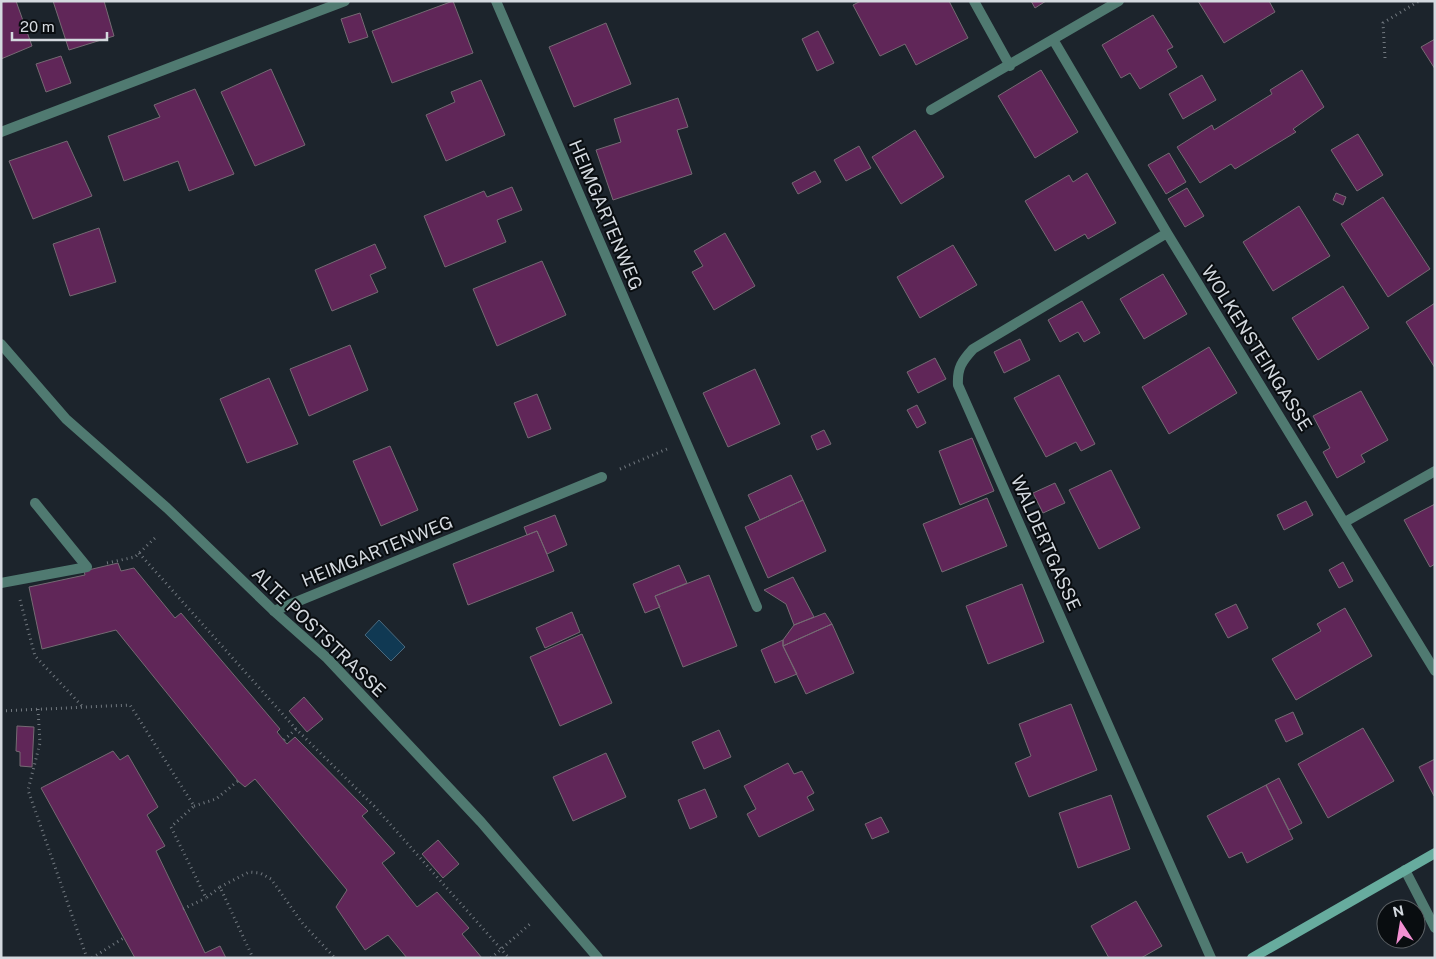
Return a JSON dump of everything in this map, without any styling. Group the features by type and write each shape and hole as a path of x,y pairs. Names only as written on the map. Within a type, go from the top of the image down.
{"main road":[{"path":"1252,958 1435,853"}],"street":[{"path":"1,132 345,1"},
{"name":"HEIMGARTENWEG","path":"496,1 757,607"},
{"path":"974,1 1010,66"},
{"path":"931,110 1010,66 1119,1"},
{"name":"WOLKENSTEINGASSE","path":"1054,40 1167,234 1435,671"},
{"name":"WALDERTGASSE","path":"1167,234 973,349 959,366 958,385 1211,958"},
{"name":"ALTE POSTSTRASSE","path":"1,344 66,419 167,508 274,611 327,658 481,822 598,958"},
{"path":"1345,522 1435,471"},
{"name":"HEIMGARTENWEG","path":"274,611 602,477"},
{"path":"1,583 87,567 35,503"},
{"path":"1406,870 1435,928"}],"path":[{"path":"1385,58 1383,23 1419,1"},
{"path":"602,477 686,442"},
{"path":"87,567 135,557 156,537"},
{"path":"139,553 296,729 374,806 509,958"},
{"path":"15,580 35,656 83,707"},
{"path":"1,711 130,705 194,806"},
{"path":"38,709 40,743 28,790 88,958"},
{"path":"284,740 296,729"},
{"path":"206,898 170,827 194,806 216,799 238,781"},
{"path":"183,909 206,898 220,887 249,872 260,873 271,879 303,924 335,958"},
{"path":"220,887 253,958"},
{"path":"490,958 530,924"},
{"path":"92,958 125,937"}],"water":[{"path":"379,620 405,647 391,661 365,635"}],"building":[{"path":"16,1 32,46 1,59 1,2"},
{"path":"53,1 104,1 114,36 69,50"},
{"path":"453,1 473,53 392,83 372,31"},
{"path":"861,1 949,1 968,38 916,65 905,44 880,56 853,5"},
{"path":"1031,1 1046,1 1035,8"},
{"path":"1198,1 1269,1 1275,12 1224,43"},
{"path":"360,13 368,37 349,43 341,19"},
{"path":"1153,15 1173,47 1167,50 1177,67 1140,89 1130,73 1121,78 1102,45"},
{"path":"606,23 631,84 574,107 549,47"},
{"path":"818,31 834,63 817,71 802,39"},
{"path":"1435,39 1435,69 1421,47"},
{"path":"61,56 71,83 46,92 36,64"},
{"path":"271,69 305,145 255,166 221,92"},
{"path":"1041,70 1078,132 1035,158 998,96"},
{"path":"1302,70 1324,107 1293,129 1296,132 1235,169 1231,164 1200,183 1177,147 1212,125 1214,130 1272,94 1270,90"},
{"path":"1202,75 1216,100 1183,119 1169,94"},
{"path":"481,80 505,135 446,161 426,115 455,102 451,92"},
{"path":"195,89 234,174 189,191 178,161 124,181 108,136 160,117 154,105"},
{"path":"678,98 688,127 677,130 692,174 613,200 596,150 621,142 614,119"},
{"path":"915,130 944,177 901,204 872,157"},
{"path":"1358,134 1383,175 1357,191 1331,150"},
{"path":"67,141 92,196 33,219 9,161"},
{"path":"859,146 871,168 846,181 834,160"},
{"path":"1169,153 1186,182 1166,194 1148,165"},
{"path":"815,171 821,182 798,194 792,183"},
{"path":"1087,173 1116,223 1088,239 1085,234 1055,251 1025,201 1069,175 1073,182"},
{"path":"512,187 522,210 497,220 506,242 445,267 424,216 484,191 487,197"},
{"path":"1187,188 1204,216 1185,227 1168,199"},
{"path":"1336,193 1346,197 1343,205 1333,200"},
{"path":"1383,197 1430,269 1388,297 1341,224"},
{"path":"1299,206 1330,256 1273,291 1243,242"},
{"path":"99,228 116,282 70,296 53,244"},
{"path":"725,233 755,286 714,310 692,272 703,266 694,251"},
{"path":"375,244 386,268 370,275 378,292 332,311 315,270"},
{"path":"953,245 977,285 920,318 897,277"},
{"path":"542,261 566,315 497,346 473,289"},
{"path":"1163,274 1187,314 1144,339 1120,299"},
{"path":"1343,286 1369,328 1318,360 1292,318"},
{"path":"1082,301 1100,333 1084,342 1078,332 1060,342 1048,320"},
{"path":"1435,303 1435,368 1406,322"},
{"path":"1020,339 1030,360 1004,373 994,352"},
{"path":"350,345 368,390 309,416 290,369"},
{"path":"1209,347 1237,393 1169,434 1142,387"},
{"path":"935,358 946,379 918,393 907,372"},
{"path":"755,369 780,424 728,447 703,393"},
{"path":"1059,375 1095,444 1081,451 1076,442 1046,457 1014,398"},
{"path":"269,378 298,444 247,463 220,399"},
{"path":"1361,391 1388,440 1361,455 1365,462 1337,478 1323,452 1330,448 1313,416"},
{"path":"537,394 551,429 528,438 514,403"},
{"path":"917,405 926,423 917,428 907,410"},
{"path":"824,430 831,444 817,450 811,436"},
{"path":"972,438 994,491 960,505 939,451"},
{"path":"390,446 418,510 381,526 353,461"},
{"path":"1111,470 1140,528 1099,549 1069,490"},
{"path":"791,475 803,500 760,520 748,495"},
{"path":"1055,483 1065,503 1043,513 1033,493"},
{"path":"987,498 1007,546 942,572 923,524"},
{"path":"803,500 826,551 768,578 745,527"},
{"path":"1306,501 1313,515 1284,530 1277,515"},
{"path":"1435,504 1435,564 1430,567 1404,520"},
{"path":"555,515 567,545 547,554 537,531 527,535 524,527"},
{"path":"537,531 554,571 468,605 453,564"},
{"path":"1343,562 1353,581 1339,588 1329,570"},
{"path":"118,563 121,571 134,568 175,618 181,613 280,729 277,732 287,744 295,737 368,811 362,816 395,853 382,863 417,907 437,892 469,928 462,934 482,958 407,958 388,935 365,950 336,907 347,890 255,779 245,787 238,781 116,630 42,649 29,587 85,575 84,571"},
{"path":"679,565 687,583 655,596 660,607 645,613 633,584"},
{"path":"709,575 737,646 683,667 655,596"},
{"path":"793,577 814,617 794,625 786,604 764,590"},
{"path":"1022,584 1044,642 988,664 966,606"},
{"path":"1236,604 1248,628 1228,638 1215,614"},
{"path":"1345,608 1372,656 1296,700 1272,659 1321,631 1317,624"},
{"path":"572,612 580,632 545,648 536,628"},
{"path":"825,613 832,624 783,646 783,640 794,625"},
{"path":"832,624 854,673 806,694 783,646"},
{"path":"582,634 612,703 560,726 530,657"},
{"path":"783,640 783,646 797,674 775,683 761,650"},
{"path":"304,697 323,719 307,732 289,711"},
{"path":"1071,704 1097,770 1029,797 1015,763 1031,756 1019,724"},
{"path":"1293,712 1303,734 1286,742 1275,720"},
{"path":"17,726 34,727 32,767 20,766 20,752 16,751"},
{"path":"1363,728 1394,781 1328,818 1298,764"},
{"path":"719,730 731,757 704,769 692,742"},
{"path":"113,751 120,760 128,755 158,807 147,815 165,846 156,851 205,953 220,946 226,958 135,958 41,788"},
{"path":"606,753 626,797 573,821 553,777"},
{"path":"1435,759 1435,796 1434,796 1419,767"},
{"path":"788,763 794,774 802,771 814,793 807,797 814,810 759,837 747,814 756,809 744,786"},
{"path":"1279,778 1302,823 1289,830 1266,785"},
{"path":"1266,785 1293,839 1247,863 1242,852 1229,858 1207,816"},
{"path":"705,789 717,817 690,829 678,800"},
{"path":"1111,795 1130,849 1078,868 1059,813"},
{"path":"881,817 889,832 872,839 865,824"},
{"path":"438,840 459,864 443,878 422,854"},
{"path":"1136,901 1162,946 1141,958 1109,958 1091,926"}]}
